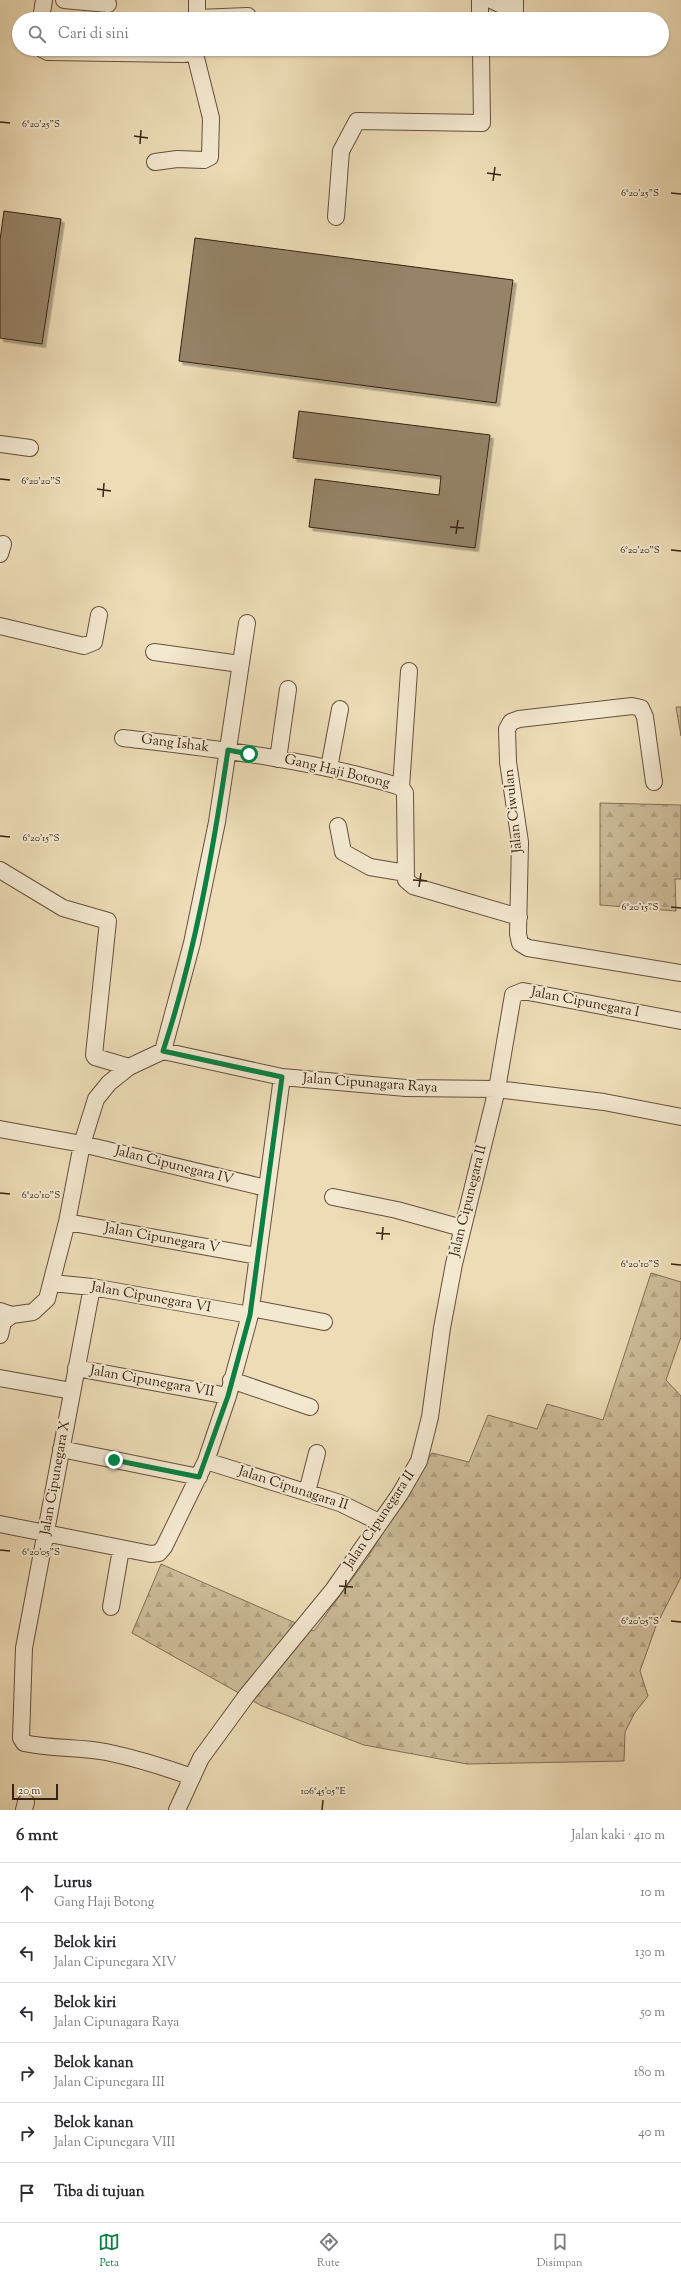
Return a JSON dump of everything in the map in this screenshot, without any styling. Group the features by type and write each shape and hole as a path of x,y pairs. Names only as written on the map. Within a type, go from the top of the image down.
{"street":[{"path":"42,12 44,0"},
{"path":"64,0 108,4"},
{"path":"197,0 197,12"},
{"path":"480,0 480,12"},
{"path":"491,0 514,11 515,0"},
{"path":"155,162 177,159 204,160 210,157 211,118 195,56"},
{"path":"336,217 341,151 357,121 482,123 481,56"},
{"path":"0,444 30,448"},
{"path":"0,626 84,646 94,642 99,615"},
{"path":"0,1335 6,1313 33,1312 42,1306 47,1299 67,1222 82,1144 96,1099 109,1083 129,1067 163,1051 192,943 217,822 247,623"},
{"path":"154,652 240,664"},
{"path":"401,787 409,670"},
{"path":"278,759 288,689"},
{"name":"Jalan Ciwulan","path":"654,782 645,717 641,708 632,706 519,719 511,722 507,729 508,762 520,842 518,934 520,943 528,948 681,972"},
{"path":"329,768 340,709"},
{"name":"Gang Ishak","path":"123,738 228,750"},
{"name":"Gang Haji Botong","path":"228,750 329,768 401,787 405,793 406,873"},
{"path":"338,826 343,852 370,867 406,873 406,880 413,886 519,917"},
{"path":"0,870 64,908 108,921 94,1055 95,1057 129,1067"},
{"name":"Jalan Cipunegara I","path":"497,1089 513,995 517,992 523,991 681,1021"},
{"name":"Jalan Cipunagara Raya","path":"163,1051 282,1077 406,1088 497,1089 604,1102 681,1117"},
{"path":"0,1524 46,1535 121,1549 151,1554 159,1553 206,1461 228,1396 250,1312 282,1077"},
{"name":"Jalan Cipunegara II","path":"177,1810 192,1777 206,1752 248,1695 333,1590 400,1494 419,1461 424,1446 430,1417 442,1328 462,1228 497,1089"},
{"name":"Jalan Cipunegara IV","path":"0,1129 82,1144 266,1188"},
{"path":"333,1197 397,1210 462,1228"},
{"name":"Jalan Cipunegara V","path":"67,1222 257,1256"},
{"name":"Jalan Cipunegara VI","path":"52,1283 92,1287 324,1322"},
{"name":"Jalan Cipunegara X","path":"92,1287 24,1648 20,1738 24,1743 44,1748 105,1752 146,1762 192,1777"},
{"name":"Jalan Cipunegara VII","path":"76,1368 228,1396"},
{"path":"0,1378 72,1391"},
{"name":"Jalan Cipunegara VII","path":"231,1380 310,1407"},
{"path":"61,1449 199,1477"},
{"path":"307,1492 317,1453"},
{"name":"Jalan Cipunagara II","path":"206,1461 340,1503 379,1522"},
{"path":"111,1607 121,1549"}],"green space":[{"path":"676,707 681,707 681,736"},
{"path":"600,803 681,805 681,879 675,879 676,911 600,905"},
{"path":"651,1273 681,1282 681,1337 666,1380 681,1396 681,1577 656,1626 640,1671 648,1696 634,1714 625,1732 624,1761 467,1764 364,1745 262,1706 132,1633 161,1564 314,1631 368,1557 432,1453 469,1462 488,1415 537,1429 547,1404 603,1420"}],"building":[{"path":"4,211 61,219 42,344 0,338 0,240"},
{"path":"195,238 513,280 496,403 179,361"},
{"path":"299,411 490,435 475,548 309,527 315,479 439,495 441,476 293,458"}],"route":[{"path":"114,1460 199,1477 228,1396 231,1380 250,1315 282,1077 174,1052 163,1051 192,943 217,822 228,750 249,754"}]}
